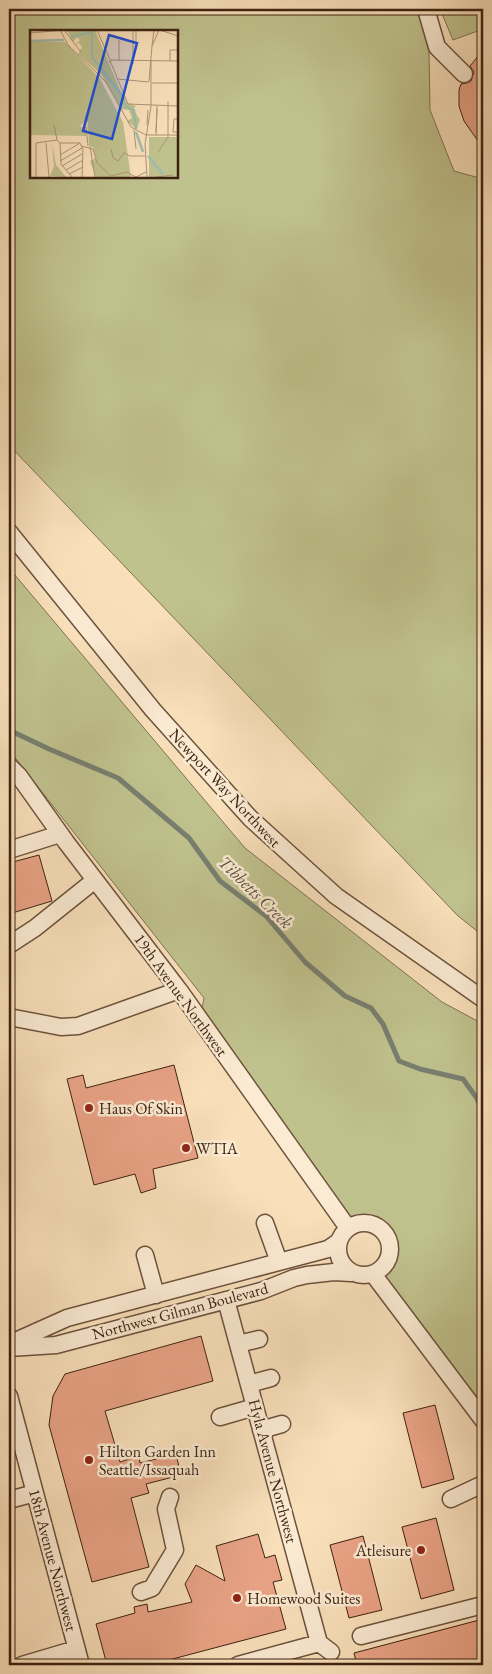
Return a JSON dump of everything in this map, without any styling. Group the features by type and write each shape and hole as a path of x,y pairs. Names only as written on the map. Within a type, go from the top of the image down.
{"street":[{"path":"426,9 437,47 464,74"},
{"name":"Newport Way Northwest","path":"9,532 153,710 250,818 336,896 483,999"},
{"name":"19th Avenue Northwest","path":"9,766 19,776 60,834 179,990 348,1228"},
{"path":"9,850 60,834"},
{"path":"9,945 35,928 95,880"},
{"path":"9,1017 61,1027 78,1026 179,990"},
{"path":"265,1223 279,1262"},
{"path":"358,1224 369,1224 382,1230 388,1240 390,1249 387,1262 381,1269 366,1276 351,1273 341,1263 338,1256 338,1242 348,1228 358,1224"},
{"name":"Northwest Gilman Boulevard","path":"9,1344 67,1318 328,1249 338,1242"},
{"path":"145,1255 156,1294"},
{"name":"Northwest Gilman Boulevard","path":"9,1348 56,1345 261,1291 307,1275 334,1272 351,1273"},
{"path":"373,1274 483,1420"},
{"name":"Hyla Avenue Northwest","path":"226,1300 261,1430 325,1647 238,1665"},
{"path":"238,1344 259,1339"},
{"path":"249,1384 271,1378"},
{"name":"18th Avenue Northwest","path":"9,1396 81,1665"},
{"path":"220,1417 255,1407"},
{"path":"261,1430 282,1424"},
{"path":"451,1499 483,1484"},
{"path":"9,1500 34,1493"},
{"path":"141,1592 152,1588 175,1550 166,1509 170,1497"},
{"path":"361,1636 483,1605"},
{"path":"22,1665 76,1649"}],"green space":[{"path":"9,9 417,9 429,51 430,110 454,171 483,179 483,936 457,915 9,445"},
{"path":"440,9 483,9 483,29 453,40"},
{"path":"9,568 245,848 442,1002 483,1024 483,1420 373,1274 383,1266 388,1257 390,1247 388,1238 375,1225 364,1223 352,1225 200,1020 204,998 9,750"}],"building":[{"path":"483,50 483,148 464,121 459,106 459,90 461,84 471,81 474,72 470,66"},
{"path":"39,855 52,901 9,914 9,863"},
{"path":"174,1065 198,1158 153,1169 156,1188 141,1193 135,1174 94,1185 67,1079 83,1075 86,1088"},
{"name":"Hilton Garden Inn Seattle/Issaquah","path":"201,1336 213,1381 105,1411 120,1462 139,1456 140,1463 176,1454 181,1475 146,1484 149,1493 131,1498 149,1567 92,1582 49,1425 53,1396 65,1374"},
{"path":"435,1405 454,1479 422,1488 403,1413"},
{"path":"436,1518 454,1590 421,1599 402,1527"},
{"name":"Homewood Suites","path":"258,1534 265,1558 275,1555 282,1580 273,1582 286,1629 150,1665 107,1665 96,1624 135,1613 134,1607 147,1604 148,1612 192,1602 185,1584 196,1565 225,1581 216,1546"},
{"path":"363,1536 382,1610 349,1618 330,1545"},
{"path":"483,1619 483,1665 357,1665 354,1653"}],"waterway":[{"name":"Tibbetts Creek","path":"9,730 118,778 189,838 220,881 266,916 305,962 345,996 371,1008 383,1024 399,1061 420,1069 463,1079 483,1110"}],"place":[{"name":"Haus Of Skin","path":"89,1108"},
{"name":"WTIA","path":"186,1148"},
{"name":"Hilton Garden Inn Seattle/Issaquah","path":"89,1460"},
{"name":"Atleisure","path":"421,1550"},
{"name":"Homewood Suites","path":"237,1598"}]}
